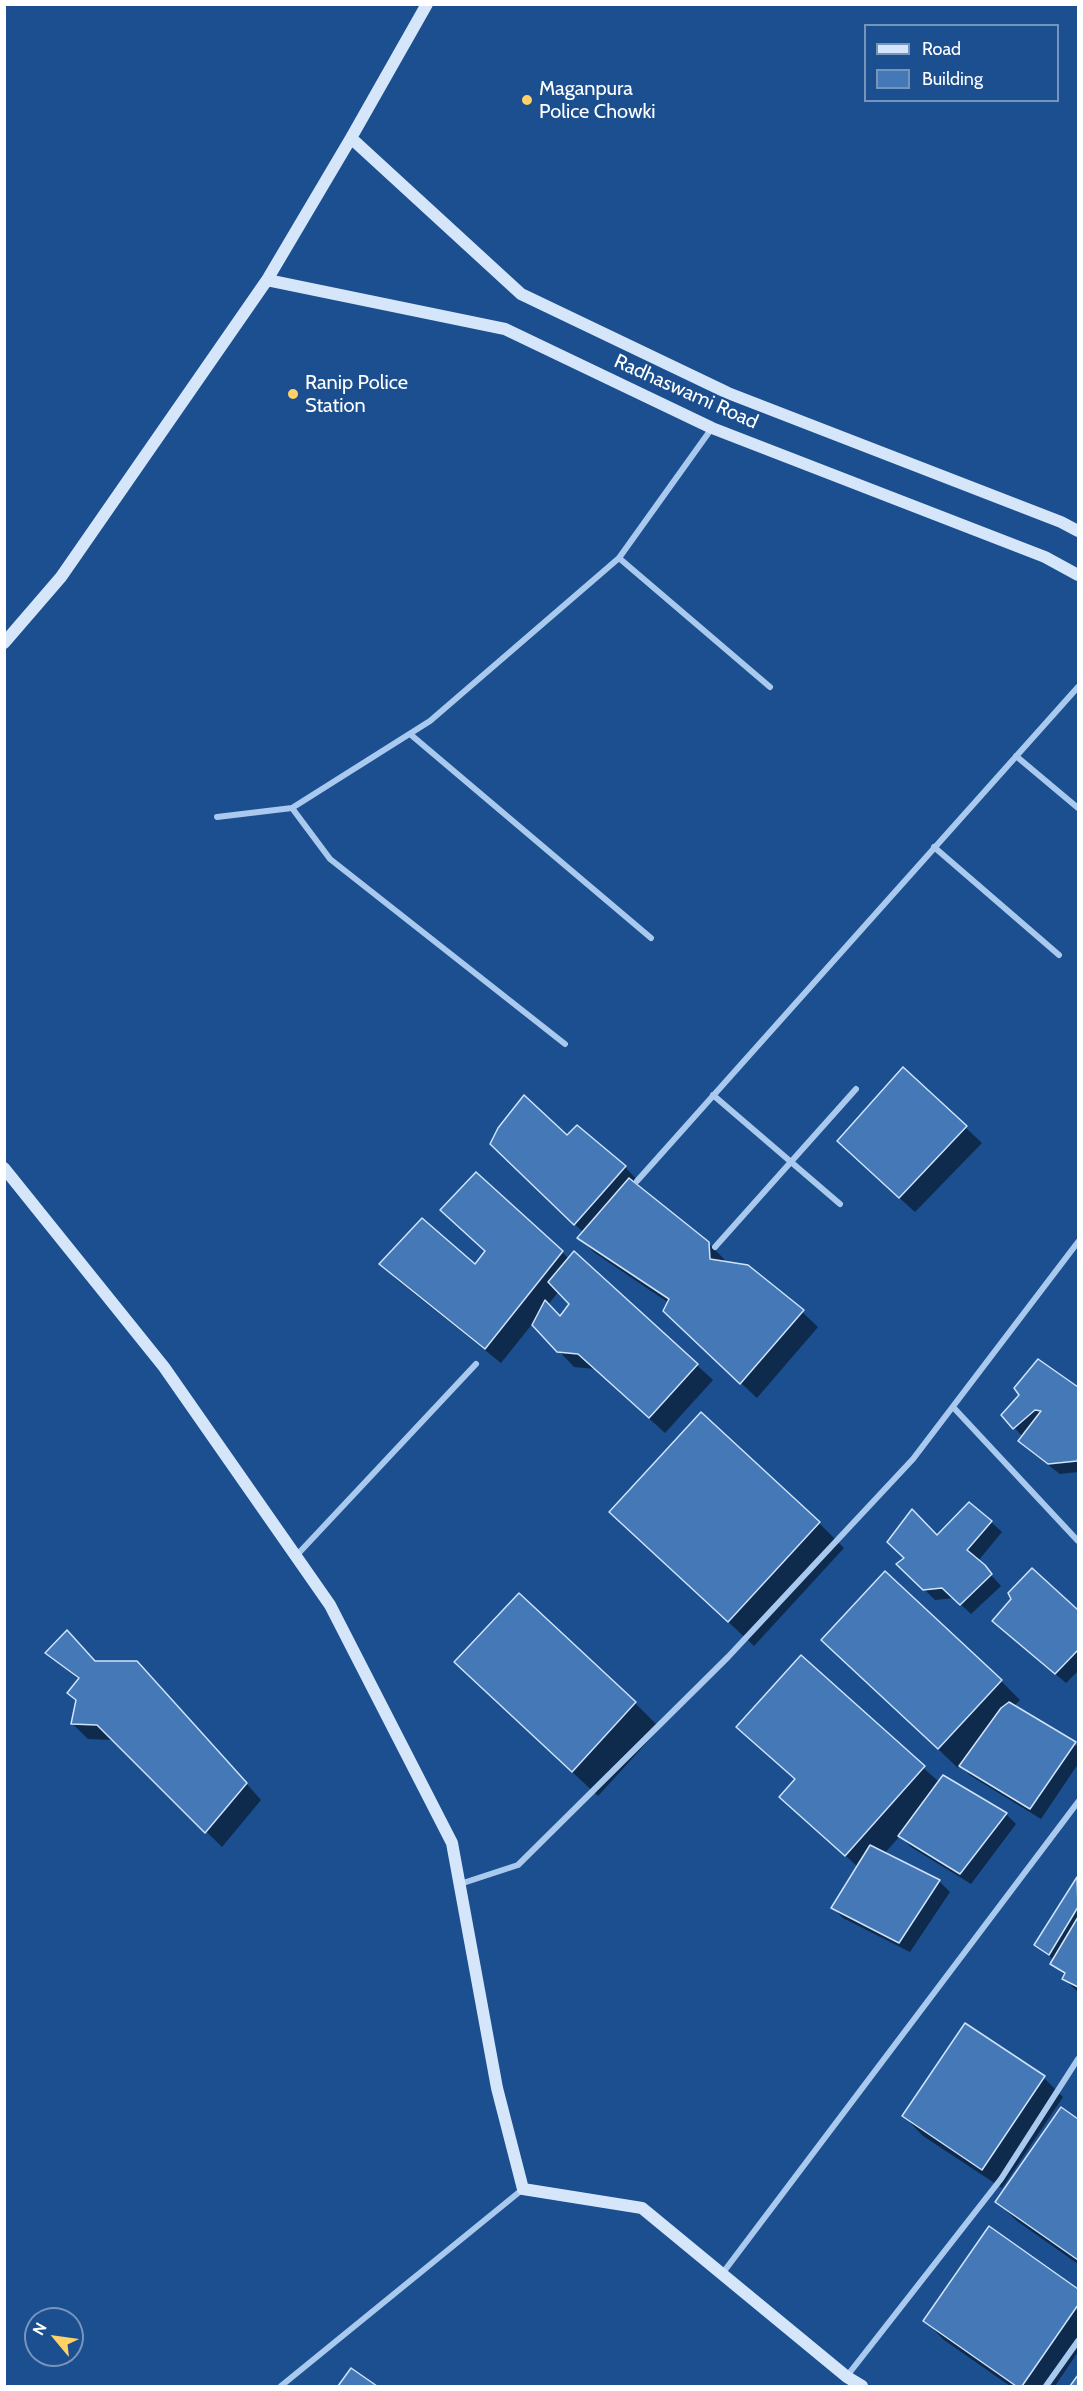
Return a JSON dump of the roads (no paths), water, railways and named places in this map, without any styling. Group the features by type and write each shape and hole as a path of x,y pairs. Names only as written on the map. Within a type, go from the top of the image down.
{"street":[{"path":"4,643 61,577 267,280 427,4"},
{"name":"Radhaswami Road","path":"351,138 522,294 728,393 1061,522 1078,531"},
{"name":"Radhaswami Road","path":"267,280 505,329 712,428 1045,557 1078,575"},
{"path":"217,817 292,808 430,721 619,558 712,428"},
{"path":"619,558 770,687"},
{"path":"637,1181 1078,687"},
{"path":"410,734 651,938"},
{"path":"1016,756 1078,808"},
{"path":"292,808 330,859 565,1044"},
{"path":"934,848 1059,955"},
{"path":"715,1247 856,1089"},
{"path":"713,1095 840,1204"},
{"path":"4,1168 164,1367 330,1605 452,1843 496,2088 523,2189"},
{"path":"460,1884 518,1865 728,1657 913,1459 1078,1242"},
{"path":"296,1556 476,1364"},
{"path":"954,1407 1078,1541"},
{"path":"722,2274 1078,1802"},
{"path":"846,2377 1002,2179 1078,2059"},
{"path":"281,2386 523,2189 642,2208 846,2377 862,2386"},
{"path":"1046,2386 1078,2341"}],"place":[{"name":"Maganpura Police Chowki","path":"527,100"},
{"name":"Ranip Police Station","path":"293,394"}]}
